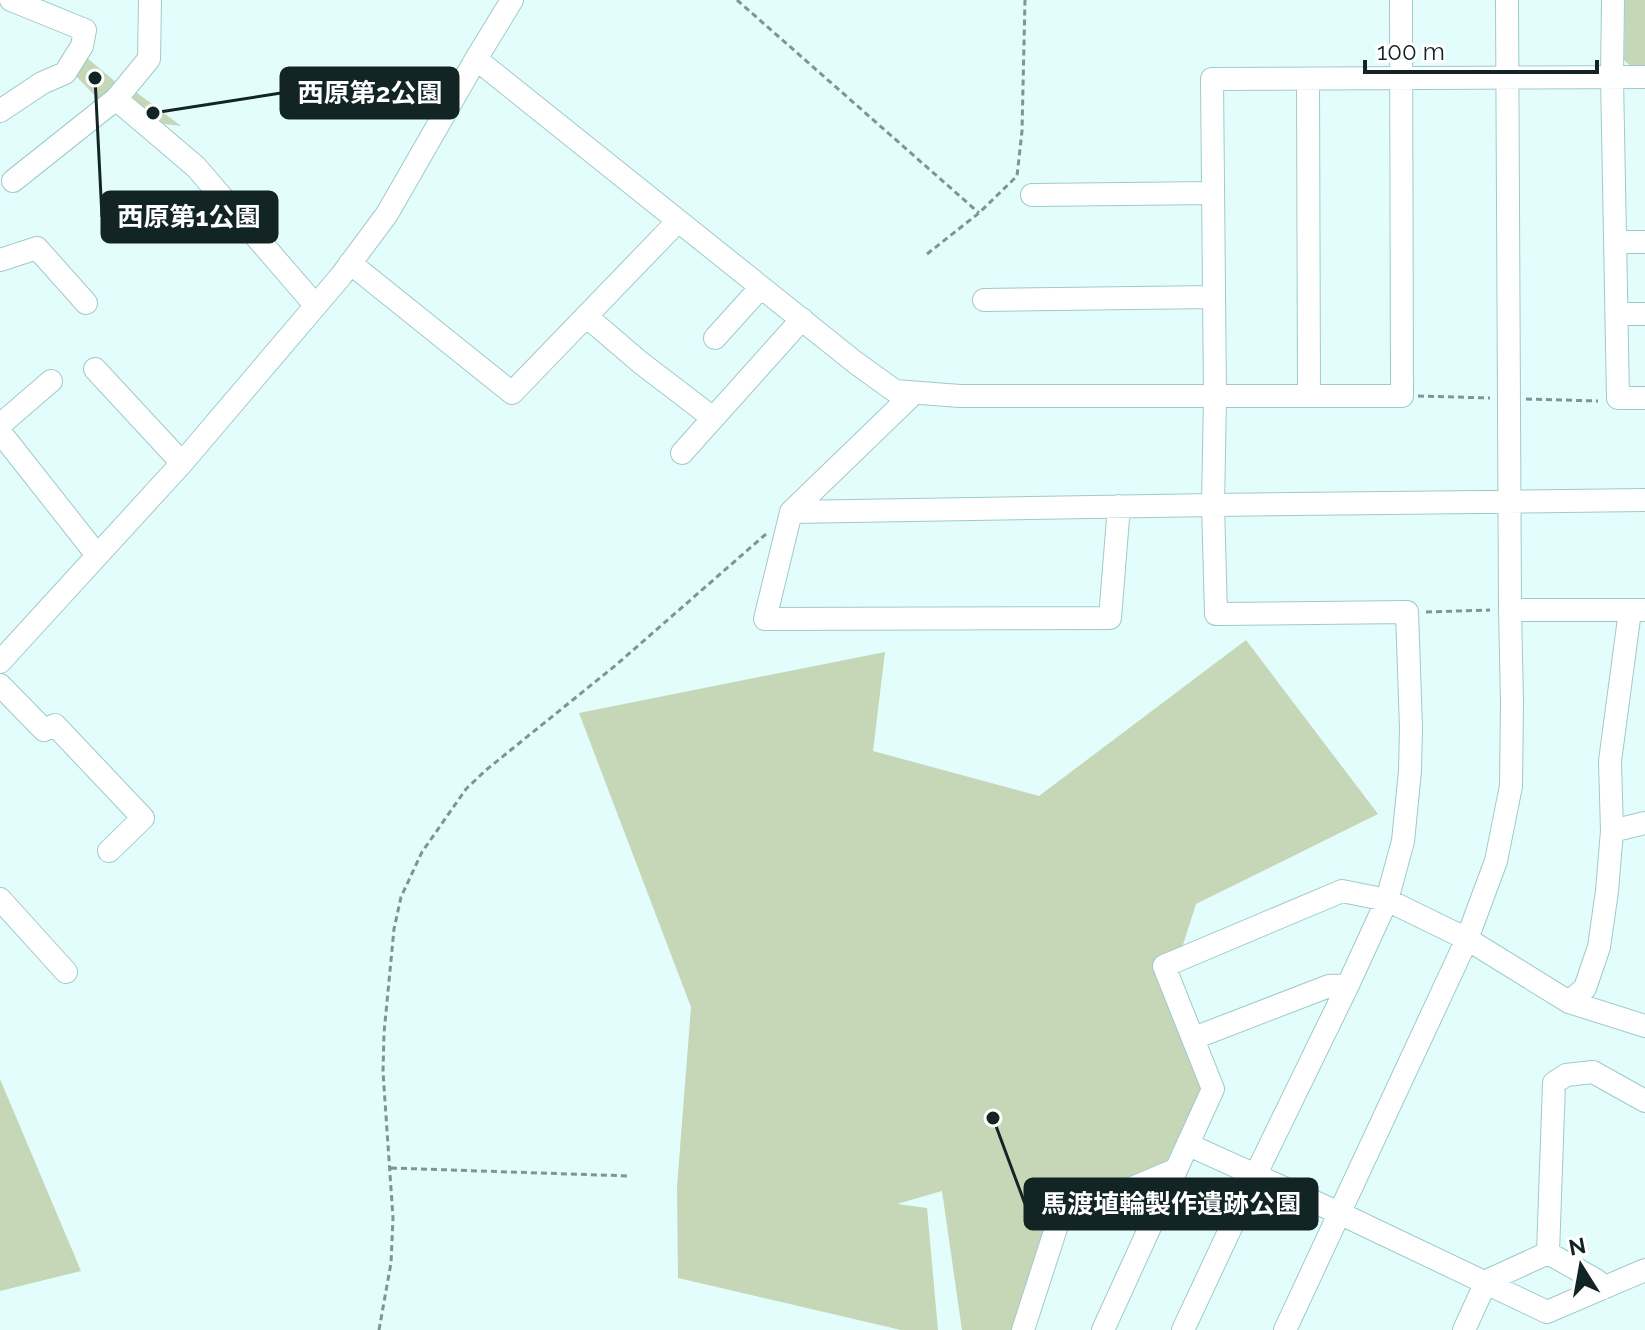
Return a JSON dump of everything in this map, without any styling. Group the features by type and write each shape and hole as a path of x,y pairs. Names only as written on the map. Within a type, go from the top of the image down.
{"street":[{"path":"0,111 42,83 65,73 82,46 85,30 11,0"},
{"path":"13,181 116,99 149,59 150,0"},
{"path":"0,662 182,463 350,263 387,214 512,0"},
{"path":"476,59 895,391 976,396 1402,396 1401,0"},
{"path":"1285,1330 1467,939 1496,861 1511,786 1507,0"},
{"path":"1613,0 1618,398 1645,398"},
{"path":"1183,1330 1387,900 1403,841 1411,728 1407,612 1216,614 1212,79 1645,77"},
{"path":"1308,80 1309,395"},
{"path":"116,99 196,167 315,305"},
{"path":"1032,195 1213,193"},
{"path":"350,263 512,393 678,221"},
{"path":"1616,242 1645,242"},
{"path":"0,260 37,248 86,303"},
{"path":"715,338 761,287"},
{"path":"984,300 1214,297"},
{"path":"1617,314 1645,314"},
{"path":"586,316 713,418"},
{"path":"682,453 802,319"},
{"path":"95,369 182,463"},
{"path":"0,425 51,381"},
{"path":"913,394 791,512 765,619 1110,618 1119,506"},
{"path":"0,432 97,555"},
{"path":"791,512 1645,500"},
{"path":"1510,610 1638,610 1610,761 1612,831 1599,947 1585,988 1569,1002"},
{"path":"0,685 44,730 55,725 143,818 109,851"},
{"path":"1612,831 1645,823"},
{"path":"1103,1330 1213,1089 1164,966 1342,891 1387,900 1467,939 1569,1002 1645,1026"},
{"path":"0,899 66,972"},
{"path":"1194,1038 1329,986 1348,985"},
{"path":"1548,1253 1554,1083 1566,1075 1593,1072 1645,1101"},
{"path":"1189,1145 1485,1284 1550,1321 1604,1287 1645,1270"},
{"path":"1023,1330 1059,1219 1175,1170"},
{"path":"1464,1330 1485,1284 1548,1253"},
{"path":"1548,1253 1604,1287"}],"path":[{"path":"737,0 979,213"},
{"path":"927,254 979,213 1017,176 1022,131 1025,0"},
{"path":"1402,396 1604,401 1618,398"},
{"path":"379,1330 391,1263 393,1218 383,1072 384,1033 394,929 401,897 422,852 466,789 486,770 616,665 767,533"},
{"path":"1407,612 1510,610"},
{"path":"391,1168 630,1176"}],"green space":[{"path":"1625,0 1645,0 1645,68 1632,68 1624,60"},
{"path":"86,57 117,83 101,102 74,74"},
{"path":"132,89 181,126 156,123 130,104"},
{"path":"1246,640 1378,814 1196,904 1167,995 1204,1090 1177,1149 1166,1162 1052,1214 1016,1330 962,1330 942,1191 897,1204 927,1208 938,1330 901,1330 678,1278 677,1187 691,1007 579,713 885,652 873,751 1039,796"},
{"path":"0,1079 81,1271 0,1291"}],"place":[{"name":"西原第1公園","path":"95,78"},
{"name":"西原第2公園","path":"153,113"},
{"name":"馬渡埴輪製作遺跡公園","path":"993,1118"}]}
